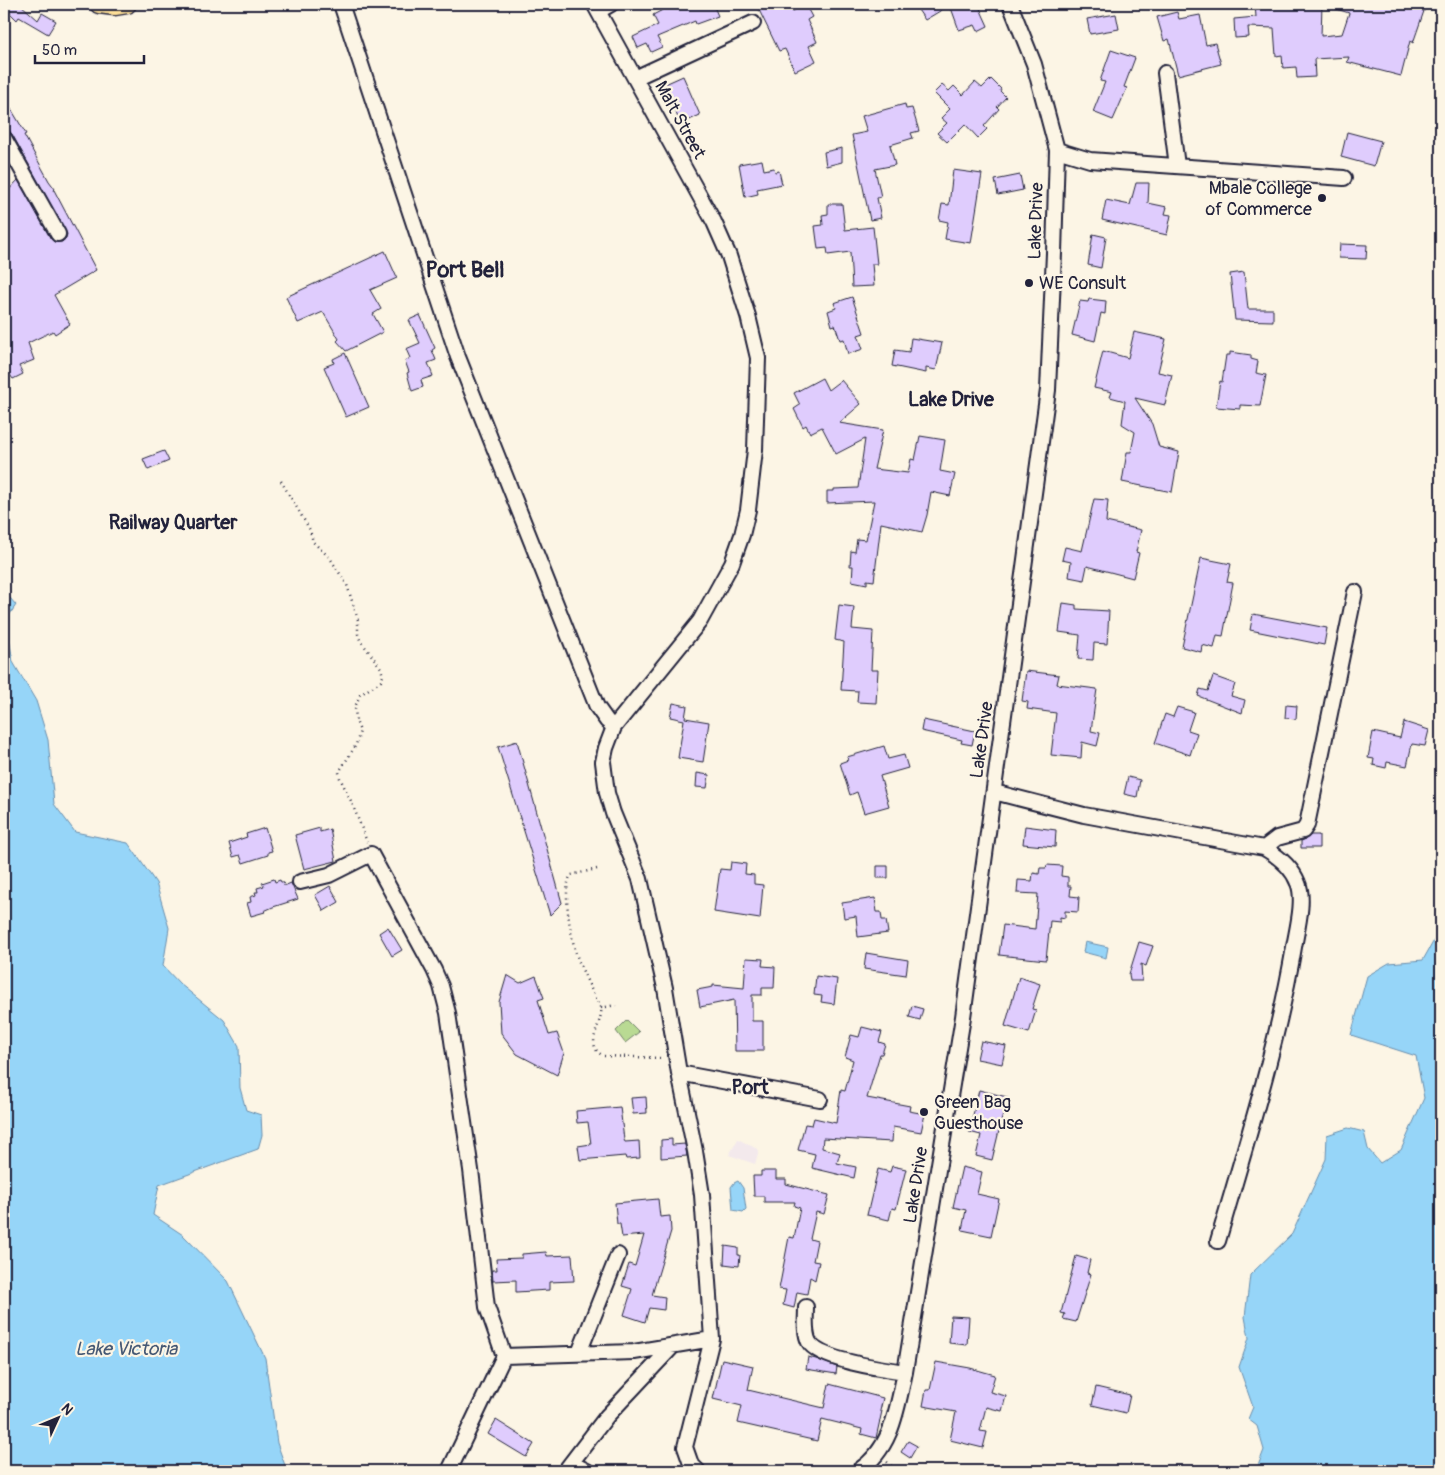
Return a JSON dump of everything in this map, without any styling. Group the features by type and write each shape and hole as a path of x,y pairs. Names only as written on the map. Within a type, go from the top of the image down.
{"main road":[{"path":"99,4 115,6 128,4"}],"street":[{"path":"341,4 458,357 597,707 614,727 606,748 604,762 607,793 613,813 640,879 665,988 678,1073 695,1151 702,1195 712,1340 684,1447 691,1464 698,1471"},
{"path":"596,7 611,4"},
{"name":"Lake Drive","path":"858,1471 878,1455 893,1427 905,1372 963,1017 1048,390 1057,150 1034,64 1010,4"},
{"name":"Malt Street","path":"596,7 714,222 729,256 748,316 758,358 754,472 742,535 732,563 700,621 614,727"},
{"path":"635,78 753,23"},
{"path":"1165,73 1177,166"},
{"path":"4,138 58,234"},
{"path":"1057,150 1090,160 1344,178"},
{"path":"1264,848 1277,838 1303,831 1307,825 1355,592"},
{"path":"994,792 1084,815 1264,848 1284,862 1298,883 1300,895 1298,921 1269,1067 1218,1241"},
{"path":"300,882 329,875 371,854 434,970 441,986 448,1013 471,1170 487,1308 504,1356 449,1471"},
{"path":"678,1073 820,1099"},
{"path":"579,1354 618,1255"},
{"path":"806,1308 808,1341 814,1349 831,1357 905,1372"},
{"path":"504,1356 634,1352 712,1340"},
{"path":"587,1471 568,1467 607,1416 672,1346"}],"path":[{"path":"281,481 310,530 313,542 330,558 347,586 358,620 360,640 381,668 383,676 382,681 360,695 355,707 356,721 360,731 356,745 339,772 371,854"},
{"path":"597,869 572,875 568,880 567,906 578,960 601,1008 594,1040 595,1046 600,1055 604,1056 676,1058"},
{"path":"601,1008 616,1005"}],"shaded area":[{"path":"738,1139 759,1150 755,1164 729,1155"}],"green space":[{"path":"627,1020 639,1032 625,1043 616,1031"}],"water":[{"name":"Lake Victoria","path":"10,598 16,605 6,620 13,662 36,701 48,740 54,804 75,832 128,843 156,883 169,928 163,966 180,984 224,1020 239,1046 240,1088 246,1110 261,1115 262,1135 258,1149 159,1185 153,1215 183,1235 228,1281 265,1358 277,1443 287,1471 4,1471 4,599"},
{"path":"1441,928 1441,1471 1256,1471 1264,1450 1257,1426 1248,1419 1253,1407 1239,1367 1249,1338 1245,1317 1250,1275 1292,1234 1326,1159 1327,1135 1348,1128 1364,1132 1368,1149 1380,1163 1401,1150 1424,1098 1416,1056 1351,1035 1367,976 1389,963 1423,960"},
{"path":"1085,942 1108,947 1106,958 1083,952"},
{"path":"738,1181 743,1188 746,1209 743,1212 733,1210 731,1187"}],"building":[{"path":"4,4 20,4 38,20 42,13 56,21 48,34 19,17 17,20 4,7"},
{"path":"674,4 713,4 718,16 696,24 695,21 657,37 662,47 651,52 647,44 638,48 633,37 658,25 653,15"},
{"path":"772,4 789,4 793,11 805,4 812,17 807,20 817,42 809,46 816,61 795,71 785,49 779,51 759,10"},
{"path":"914,4 978,4 988,26 978,31 975,25 959,30 950,5 925,20"},
{"path":"1255,4 1322,4 1321,36 1342,34 1349,13 1327,6 1327,4 1409,4 1408,6 1424,11 1413,43 1410,41 1401,76 1347,62 1349,57 1314,59 1315,77 1297,78 1296,67 1283,68 1282,55 1276,56 1274,28 1248,27 1249,37 1235,38 1234,19 1256,17"},
{"path":"1177,12 1179,19 1200,15 1206,45 1215,43 1221,64 1178,75 1169,39 1164,41 1157,17"},
{"path":"1116,14 1119,29 1090,34 1087,19"},
{"path":"1111,50 1135,58 1124,87 1127,88 1113,120 1093,112 1105,82 1100,81"},
{"path":"683,76 700,115 681,124 663,85"},
{"path":"991,79 1006,97 997,107 999,109 984,126 987,129 978,138 965,124 947,142 937,133 947,123 941,118 950,109 934,93 942,85 949,91 954,86 963,95 975,82 982,88"},
{"path":"4,97 26,134 24,135 55,189 96,270 54,295 70,324 55,334 53,331 28,343 34,360 19,366 23,374 13,379 10,375 4,378 4,195 18,180 51,239 54,242 62,242 67,234 12,134 4,129"},
{"path":"905,104 906,109 912,108 919,131 911,133 913,138 890,145 895,165 875,169 881,197 877,198 881,218 870,220 852,135 867,132 862,116"},
{"path":"1347,132 1381,141 1374,166 1341,157"},
{"path":"842,148 842,162 826,166 824,152"},
{"path":"762,160 764,170 774,168 775,172 779,171 782,184 757,189 758,194 745,197 739,164"},
{"path":"953,170 982,174 971,243 945,239 948,222 939,220 942,204 949,205"},
{"path":"1020,175 1023,190 998,195 995,180"},
{"path":"1136,183 1149,183 1148,203 1167,207 1165,214 1171,215 1167,235 1102,220 1106,200 1130,205"},
{"path":"828,204 842,204 845,230 873,227 877,264 872,264 874,286 852,287 850,252 828,255 827,248 818,249 815,226 823,225 822,215 828,214"},
{"path":"1093,234 1106,237 1101,268 1088,265"},
{"path":"1340,244 1367,245 1366,259 1339,258"},
{"path":"385,251 397,278 370,290 381,309 373,314 383,332 346,351 337,341 339,339 323,312 298,323 286,297"},
{"path":"1244,272 1248,309 1273,309 1273,321 1235,320 1230,274"},
{"path":"852,297 864,333 858,335 863,349 848,354 844,339 840,340 835,325 832,326 828,311 836,308 834,303"},
{"path":"1089,299 1106,301 1105,314 1101,313 1095,341 1072,335 1080,301 1088,302"},
{"path":"420,315 435,348 432,350 436,360 428,363 433,376 421,380 423,387 412,391 405,361 410,358 406,349 420,343 409,320"},
{"path":"1134,332 1166,339 1158,372 1172,375 1165,405 1135,398 1152,424 1159,447 1179,452 1172,492 1122,482 1127,452 1131,452 1135,432 1122,424 1125,401 1110,397 1112,392 1094,388 1103,351 1128,358"},
{"path":"911,338 942,343 936,370 926,368 926,373 892,366 895,350 909,352"},
{"path":"1230,352 1251,355 1251,359 1258,361 1256,373 1266,375 1260,406 1240,405 1240,409 1216,407 1226,355 1230,355"},
{"path":"345,353 369,407 346,417 324,367 334,363 333,359"},
{"path":"822,378 828,390 841,380 861,404 839,423 883,430 874,469 908,473 911,459 915,460 920,436 945,440 940,471 955,474 950,496 931,492 922,532 881,523 874,581 867,580 867,584 852,581 851,551 855,552 857,539 866,540 874,501 827,503 827,491 858,488 865,439 836,454 822,427 810,433 806,425 803,427 794,409 800,405 794,393"},
{"path":"164,451 169,461 148,470 143,459"},
{"path":"1094,499 1108,500 1106,522 1141,530 1136,552 1139,553 1133,578 1087,566 1084,580 1069,577 1071,562 1062,560 1065,547 1082,551"},
{"path":"1201,558 1231,564 1227,582 1233,583 1223,636 1217,635 1214,648 1202,645 1201,652 1182,647"},
{"path":"1063,603 1076,605 1076,609 1109,611 1107,644 1094,643 1093,660 1078,659 1080,635 1059,632"},
{"path":"839,605 854,607 852,629 873,631 871,670 878,670 876,703 857,702 858,691 841,690 844,642 835,640"},
{"path":"1253,614 1327,628 1324,645 1250,630"},
{"path":"1026,671 1059,675 1057,684 1097,689 1091,731 1100,733 1097,746 1082,742 1081,758 1051,755 1056,713 1027,709 1028,702 1022,701"},
{"path":"1213,676 1235,684 1231,696 1245,700 1242,713 1198,696 1200,689 1208,691"},
{"path":"673,703 687,706 685,718 709,722 703,762 678,758 684,720 670,717"},
{"path":"1286,705 1297,706 1296,719 1285,718"},
{"path":"1177,707 1194,712 1188,730 1197,733 1190,755 1155,743 1165,714 1173,717"},
{"path":"923,720 975,731 972,745 961,743 962,740 921,731"},
{"path":"1404,722 1429,730 1425,746 1412,744 1407,766 1387,762 1386,768 1373,765 1374,759 1368,758 1373,732 1400,738"},
{"path":"517,741 562,903 550,915 498,747"},
{"path":"884,746 888,759 904,755 908,768 880,776 889,806 864,813 857,792 850,795 840,763 848,760 847,757"},
{"path":"697,773 709,775 707,788 696,787"},
{"path":"1128,777 1140,780 1137,797 1124,794"},
{"path":"1025,826 1056,830 1055,847 1023,844"},
{"path":"265,828 272,851 268,852 268,855 243,863 240,855 233,857 229,843 247,837 246,834"},
{"path":"320,828 320,832 330,829 336,861 304,869 295,835"},
{"path":"1311,835 1319,835 1319,848 1301,848 1301,841"},
{"path":"731,862 746,864 745,874 754,875 754,884 763,885 760,919 714,912 720,869 730,870"},
{"path":"1047,865 1062,866 1061,876 1068,877 1068,886 1071,886 1070,896 1079,897 1078,912 1065,911 1065,918 1060,917 1060,922 1050,921 1046,960 999,955 1003,925 1035,929 1038,894 1017,893 1018,880 1032,881 1033,873 1039,874 1040,868 1046,868"},
{"path":"877,866 888,866 888,878 877,878"},
{"path":"274,879 275,882 280,880 283,882 284,886 291,883 298,899 251,916 247,903 251,902 250,897 256,895 255,892 258,892 257,888 264,886 262,883"},
{"path":"330,886 339,902 324,911 315,895"},
{"path":"875,898 877,912 881,912 882,920 886,920 888,933 858,937 856,916 844,918 842,903"},
{"path":"388,927 402,950 392,956 379,933"},
{"path":"1139,942 1153,946 1146,966 1141,964 1142,981 1130,981 1129,974"},
{"path":"866,953 908,960 906,975 864,969"},
{"path":"746,958 763,959 762,966 775,967 774,988 762,988 762,995 752,995 752,1021 763,1021 763,1051 735,1051 734,1000 700,1007 697,990 713,987 713,985 744,988"},
{"path":"507,975 520,983 536,976 544,998 538,1000 549,1035 557,1033 564,1053 557,1075 517,1054 501,1033 499,1002"},
{"path":"816,976 837,979 834,1004 821,1002 822,996 814,995"},
{"path":"1019,977 1040,984 1032,1009 1036,1010 1029,1033 1005,1026"},
{"path":"912,1006 923,1009 920,1020 909,1017"},
{"path":"862,1027 882,1032 879,1042 885,1044 882,1054 880,1054 867,1098 910,1106 909,1111 925,1114 921,1132 893,1127 892,1142 823,1138 822,1148 840,1153 837,1163 856,1167 854,1178 812,1168 815,1154 798,1150 805,1124 812,1125 814,1118 836,1123 841,1090 845,1091 853,1060 845,1057 851,1035 859,1037"},
{"path":"981,1041 1006,1046 1002,1064 977,1059"},
{"path":"979,1090 1007,1097 992,1160 976,1156 981,1135 969,1132"},
{"path":"646,1097 647,1113 633,1114 631,1098"},
{"path":"620,1107 624,1140 625,1142 639,1141 640,1158 626,1159 625,1156 580,1160 578,1146 591,1144 588,1122 577,1123 576,1111"},
{"path":"672,1139 672,1145 685,1144 687,1156 661,1158 661,1140"},
{"path":"892,1166 906,1169 896,1209 892,1208 889,1220 867,1215 878,1169 890,1172"},
{"path":"962,1167 982,1172 977,1194 999,1199 991,1236 962,1230 966,1210 953,1207"},
{"path":"761,1171 776,1171 776,1179 786,1179 786,1184 829,1195 824,1214 816,1212 810,1239 817,1241 813,1261 819,1262 815,1280 810,1277 807,1294 797,1292 794,1308 783,1305 786,1290 779,1289 789,1237 794,1238 800,1208 794,1206 795,1202 764,1202 764,1196 754,1196 753,1176 761,1176"},
{"path":"658,1199 660,1217 670,1216 671,1231 652,1295 665,1297 664,1310 649,1308 645,1322 624,1315 632,1289 622,1286 629,1264 635,1266 644,1235 622,1237 620,1224 617,1224 615,1203"},
{"path":"725,1246 738,1248 738,1255 740,1255 739,1266 724,1264"},
{"path":"546,1252 547,1256 572,1255 574,1281 549,1282 549,1290 516,1292 516,1280 493,1281 492,1270 497,1270 496,1259 522,1258 522,1254"},
{"path":"1076,1256 1090,1260 1087,1273 1091,1274 1076,1322 1063,1319 1065,1314 1061,1313"},
{"path":"951,1316 969,1317 967,1345 949,1343"},
{"path":"808,1357 837,1367 836,1374 806,1369"},
{"path":"722,1359 753,1366 748,1390 824,1408 829,1384 883,1398 876,1438 861,1434 862,1429 822,1419 817,1441 738,1423 742,1406 713,1399"},
{"path":"936,1362 995,1375 990,1392 1006,1396 1002,1411 986,1407 980,1431 987,1432 983,1448 950,1440 956,1412 923,1406 926,1390 930,1390"},
{"path":"1096,1387 1130,1395 1126,1413 1092,1405"},
{"path":"496,1420 534,1444 526,1457 488,1434"},
{"path":"908,1441 917,1446 910,1458 901,1452"}],"place":[{"name":"Mbale College of Commerce","path":"1322,198"},
{"name":"WE Consult","path":"1029,283"},
{"name":"Green Bag Guesthouse","path":"924,1112"}],"district":[{"name":"Port Bell","path":"465,270"},
{"name":"Lake Drive","path":"951,399"},
{"name":"Railway Quarter","path":"173,522"},
{"name":"Port","path":"750,1087"}]}
